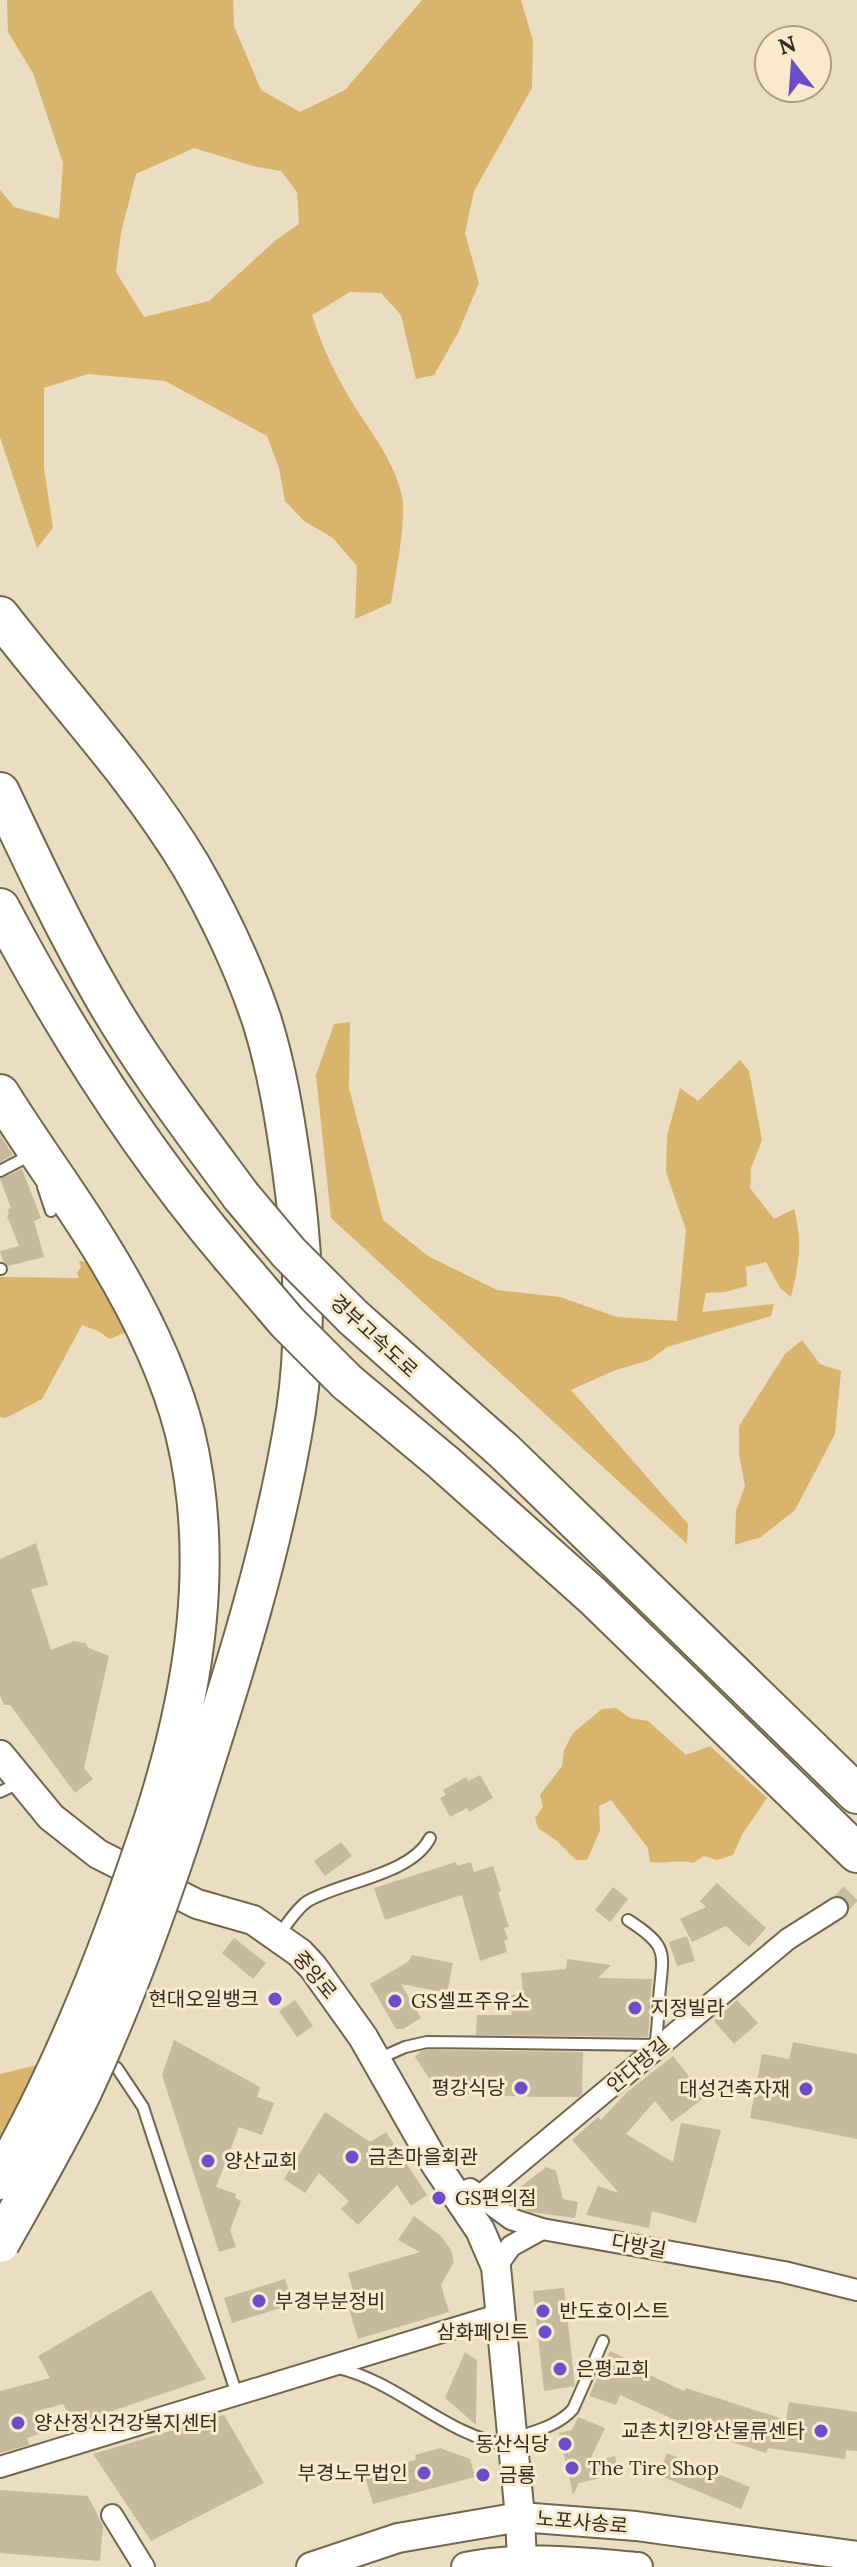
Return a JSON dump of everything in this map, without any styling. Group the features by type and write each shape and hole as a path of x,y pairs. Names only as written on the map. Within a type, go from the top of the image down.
{"highway":[{"path":"0,616 130,775 191,867 236,956 261,1020 278,1079 297,1206 303,1277 296,1408 285,1470 256,1592 217,1727 170,1819 67,2050 0,2180"},
{"name":"경부고속도로","path":"0,792 61,920 106,1001 159,1082 241,1196 289,1253 354,1318 504,1451 857,1794"},
{"path":"0,908 38,980 133,1129 190,1208 287,1322 347,1382 444,1463 593,1596 857,1853"},
{"path":"0,1094 97,1242 142,1323 169,1382 185,1433 201,1550 199,1605 152,1926 81,2093 0,2243"}],"main road":[{"name":"중앙로","path":"0,1755 10,1787 98,1854 197,1904 253,1920 278,1936 313,1967 363,2037 436,2165 480,2230 496,2267 522,2564"},
{"name":"노포사송로","path":"311,2567 398,2538 520,2517 636,2526 857,2556"},
{"name":"노포사송로","path":"466,2567 553,2560 638,2567"}],"street":[{"name":"안다방길","path":"480,2196 788,1939 837,1908"},
{"name":"다방길","path":"436,2165 511,2219 542,2229 784,2272 857,2290"},
{"path":"496,2267 511,2246 542,2229"},
{"path":"0,2467 501,2314"},
{"path":"112,2515 144,2567"}],"lane":[{"path":"0,1171 27,1164 51,1211"},
{"path":"278,1936 305,1903 399,1865 424,1849 430,1838"},
{"path":"376,2060 405,2047 427,2042 658,2045 664,1958 650,1934 628,1920"},
{"path":"85,2049 117,2068 143,2107 237,2395"},
{"path":"332,2366 360,2373 451,2426 487,2443 513,2443 568,2415 603,2341"}],"shaded area":[{"path":"7,0 233,0 234,26 261,90 300,112 345,90 422,0 521,0 533,41 532,88 474,191 465,233 479,283 458,333 434,375 416,379 401,315 381,293 350,292 312,315 337,375 388,459 401,492 402,530 391,603 355,619 357,566 333,538 304,521 285,501 279,468 267,436 165,381 88,374 44,388 44,468 53,528 37,548 0,437 0,190 14,207 59,219 63,163 33,73 8,32","holes":["194,148 281,171 297,192 299,224 276,240 209,301 144,317 116,272 121,233 136,174"]},
{"path":"350,1022 349,1088 383,1220 428,1256 497,1290 560,1297 617,1317 677,1321 686,1230 666,1172 667,1136 680,1088 698,1101 740,1060 749,1071 762,1140 751,1168 750,1188 774,1219 794,1209 799,1253 791,1297 780,1288 766,1262 746,1267 747,1286 706,1293 702,1312 774,1304 771,1316 667,1347 650,1360 613,1371 571,1390 688,1524 687,1544 331,1218 316,1075 334,1024"},
{"path":"79,1261 87,1262 100,1277 126,1332 110,1339 82,1325 42,1399 6,1418 0,1417 0,1277 79,1278"},
{"path":"802,1340 820,1364 841,1371 835,1434 795,1510 761,1537 735,1545 736,1511 745,1486 739,1454 739,1426 785,1354"},
{"path":"616,1708 630,1718 648,1721 686,1755 710,1746 767,1798 743,1833 733,1855 717,1860 704,1856 693,1863 650,1862 648,1848 611,1800 599,1806 600,1831 587,1860 576,1860 538,1828 535,1818 543,1807 540,1795 562,1766 564,1750 573,1733 602,1709"},
{"path":"41,2064 77,2073 0,2210 0,2074"}],"building":[{"path":"0,1135 13,1155 0,1162"},
{"path":"22,1169 41,1218 34,1221 44,1257 8,1266 0,1251 19,1246 7,1216 11,1208 0,1179"},
{"path":"36,1543 48,1585 31,1589 51,1650 74,1641 85,1643 89,1648 109,1656 84,1768 93,1779 75,1793 10,1705 4,1705 0,1696 0,1559"},
{"path":"480,1775 493,1798 469,1812 467,1808 450,1817 440,1798 446,1795 443,1790 466,1777 468,1781"},
{"path":"341,1842 352,1856 325,1876 314,1861"},
{"path":"456,1862 457,1866 471,1862 474,1872 493,1866 509,1927 504,1928 508,1939 504,1941 507,1952 480,1961 462,1895 385,1920 374,1888"},
{"path":"717,1883 766,1928 749,1947 726,1926 692,1942 680,1919 706,1907 700,1901"},
{"path":"613,1887 628,1899 610,1922 595,1910"},
{"path":"687,1936 695,1961 677,1966 669,1942"},
{"path":"234,1938 266,1963 253,1979 222,1953"},
{"path":"412,1955 453,1963 447,1993 401,1984 421,2018 403,2029 396,2029 370,1984 408,1962"},
{"path":"567,1959 611,1965 598,1978 652,1979 648,2037 476,2035 477,2015 512,2015 508,1996 523,1993 521,1973 566,1969"},
{"path":"295,2000 313,2026 297,2037 279,2011"},
{"path":"737,2000 758,2023 734,2044 714,2021"},
{"name":"양산교회","path":"174,2040 260,2087 257,2097 274,2103 262,2135 239,2127 216,2187 236,2194 235,2198 241,2201 230,2230 236,2247 219,2252 162,2075"},
{"name":"대성건축자재","path":"793,2042 857,2054 857,2139 750,2118 762,2054 789,2059"},
{"path":"421,2051 583,2052 582,2094 579,2097 537,2097 439,2093 415,2057"},
{"path":"673,2056 705,2097 672,2122 655,2101 626,2134 673,2162 681,2123 721,2130 696,2223 652,2211 649,2228 586,2215 598,2186 619,2193 572,2140 598,2117 601,2120 626,2093"},
{"path":"325,2112 370,2142 386,2132 427,2195 411,2206 397,2185 358,2225 341,2209 349,2201 319,2173 305,2193 284,2179"},
{"path":"546,2167 556,2171 563,2199 578,2202 575,2218 530,2212 510,2202 513,2193"},
{"path":"414,2216 441,2236 451,2250 454,2262 441,2285 449,2312 358,2339 349,2309 358,2306 348,2273 420,2252 398,2240"},
{"name":"부경부분정비","path":"285,2279 293,2304 232,2323 224,2298"},
{"path":"564,2288 575,2386 544,2391 533,2291"},
{"path":"151,2290 206,2379 74,2424 63,2404 33,2412 39,2434 27,2438 29,2445 0,2453 0,2391 50,2378 38,2356"},
{"path":"610,2351 636,2363 634,2366 639,2370 684,2391 686,2388 786,2420 789,2402 857,2412 857,2451 846,2450 845,2459 768,2448 766,2453 674,2424 675,2420 620,2395 616,2405 589,2396"},
{"path":"465,2352 477,2360 476,2425 445,2398"},
{"path":"224,2415 264,2483 151,2541 93,2454"},
{"path":"578,2417 605,2428 589,2462 615,2456 619,2474 579,2483 573,2495 559,2433 572,2430"},
{"path":"440,2448 470,2459 475,2477 373,2504 364,2473 416,2460 415,2455"},
{"path":"667,2453 750,2487 741,2509 658,2475"},
{"path":"0,2490 88,2496 103,2526 100,2561 0,2553"}],"tunnel":[{"path":"837,1908 857,1887"}],"place":[{"name":"현대오일뱅크","path":"275,1999"},
{"name":"GS셀프주유소","path":"395,2001"},
{"name":"지정빌라","path":"635,2008"},
{"name":"평강식당","path":"521,2088"},
{"name":"대성건축자재","path":"806,2089"},
{"name":"금촌마을회관","path":"352,2157"},
{"name":"양산교회","path":"208,2161"},
{"name":"GS편의점","path":"439,2198"},
{"name":"부경부분정비","path":"259,2301"},
{"name":"반도호이스트","path":"543,2311"},
{"name":"삼화페인트","path":"545,2332"},
{"name":"은평교회","path":"560,2369"},
{"name":"양산정신건강복지센터","path":"18,2423"},
{"name":"교촌치킨양산물류센타","path":"821,2431"},
{"name":"동산식당","path":"565,2444"},
{"name":"The Tire Shop","path":"572,2468"},
{"name":"부경노무법인","path":"424,2473"},
{"name":"금룡","path":"483,2475"}]}
